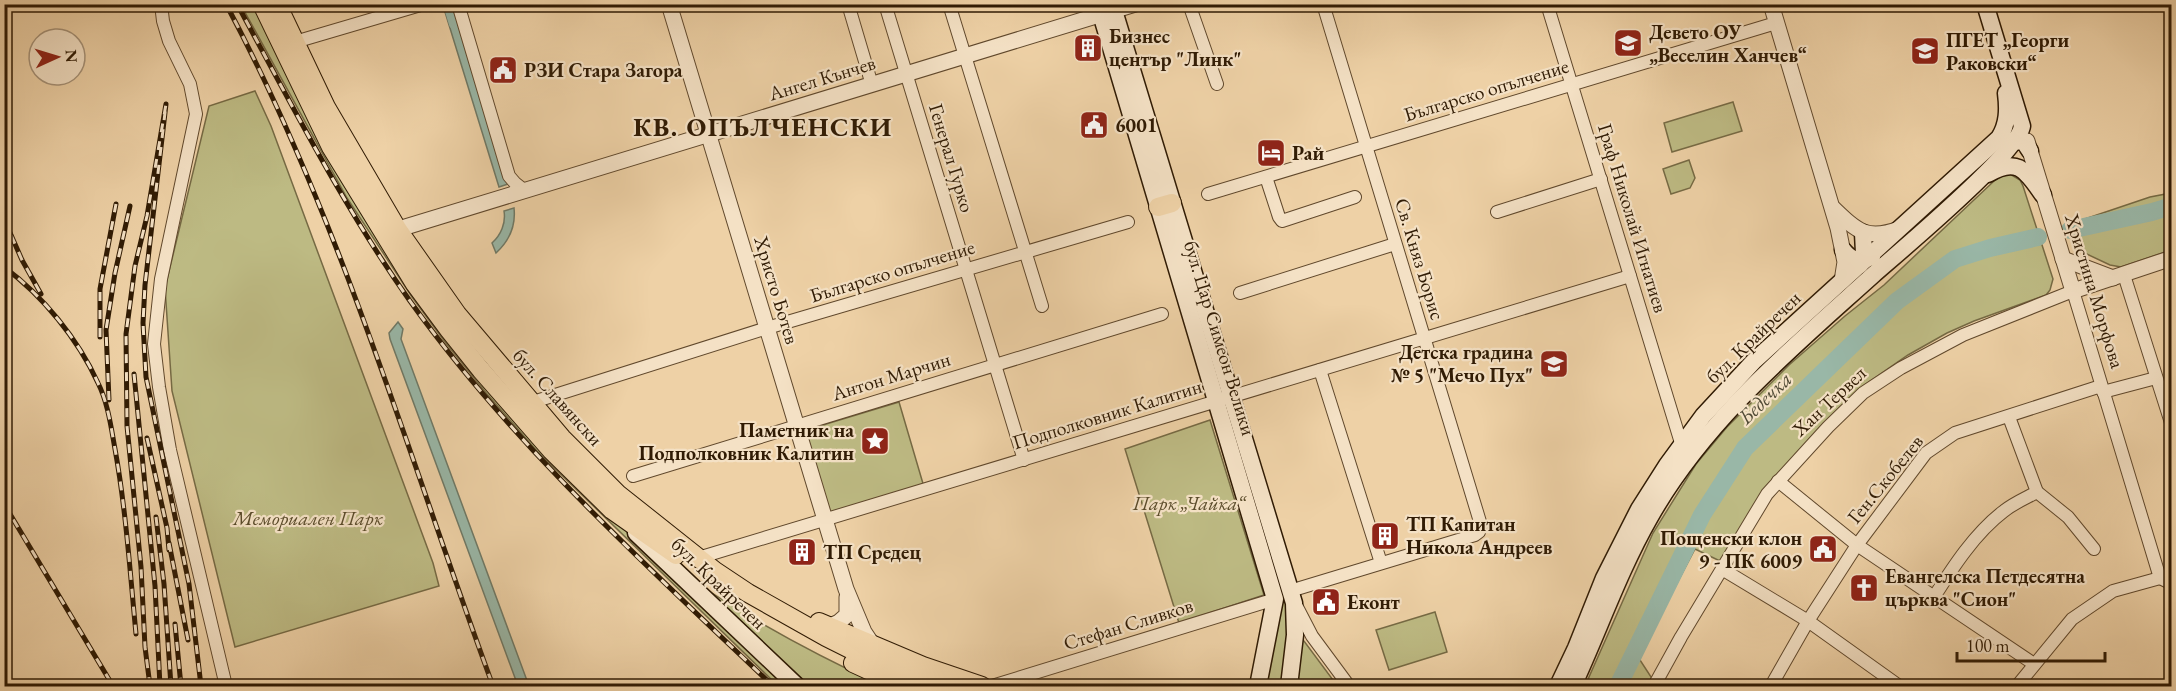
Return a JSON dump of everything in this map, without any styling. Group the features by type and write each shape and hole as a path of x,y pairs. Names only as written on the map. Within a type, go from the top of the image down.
{"main road":[{"name":"бул. Славянски","path":"262,4 326,107 391,232 415,284 481,370 551,450 612,510 751,605 838,655 903,687"},
{"name":"бул. Славянски","path":"277,4 288,44"},
{"name":"Христина Морфова","path":"1985,4 2023,139"},
{"name":"бул. Цар Симеон Велики","path":"1106,9 1224,399 1291,594 1296,625 1288,687"},
{"name":"бул. Крайречен","path":"1573,687 1634,546 1682,466 1733,405 1846,289 1904,236 1996,141 2004,129 2007,110 2001,57"},
{"name":"бул. Крайречен","path":"1904,236 1982,177 2023,139"},
{"path":"1996,141 2023,139"},
{"path":"1982,177 2003,166 2018,167 2030,176 2043,195"},
{"name":"бул. Славянски","path":"391,232 530,403 618,494 698,558 748,593 852,650 938,687"},
{"path":"1863,233 1863,261"},
{"path":"1846,289 1863,261 1904,236"},
{"path":"1843,250 1851,259 1863,261"},
{"name":"бул. Крайречен","path":"1558,687 1604,578 1639,509 1682,443 1715,402 1754,361 1846,289"},
{"name":"бул. Цар Симеон Велики","path":"1224,399 1275,599 1258,687"},
{"name":"бул. Крайречен","path":"612,510 797,687"},
{"path":"748,593 923,666 982,687"}],"street":[{"path":"161,4 169,41 190,84 196,114 161,279 154,344 170,450 226,687"},
{"path":"288,44 424,4"},
{"path":"458,4 513,195"},
{"name":"Христо Ботев","path":"669,4 846,588 864,632 872,644"},
{"path":"848,4 872,85"},
{"name":"Генерал Гурко","path":"885,4 1024,460"},
{"path":"949,4 1042,306"},
{"name":"Ангел Кънчев","path":"391,232 965,56 1106,9 1135,4"},
{"path":"1189,4 1217,84"},
{"name":"Св. Княз Борис","path":"1323,4 1481,525 1479,532 1475,535 1381,563"},
{"name":"Граф Николай Игнатиев","path":"1547,4 1682,443"},
{"path":"1771,4 1833,208 1843,250 1846,289"},
{"name":"Българско опълчение","path":"1208,195 1776,23"},
{"name":"Христина Морфова","path":"2023,139 2166,581"},
{"path":"1266,177 1282,220 1355,197"},
{"path":"1497,212 1601,179"},
{"path":"1833,208 1863,233 1872,236 1904,236"},
{"name":"Българско опълчение","path":"530,403 767,328 1128,222"},
{"path":"1240,292 1395,244"},
{"path":"2062,256 2119,276 2172,426"},
{"name":"Хан Тервел","path":"1654,687 1681,637 1767,494 1863,393 1901,368 1964,335 2073,291 2172,258"},
{"name":"Подполковник Калитин","path":"698,558 1630,276"},
{"name":"Антон Марчин","path":"633,476 1161,314"},
{"path":"1291,594 1381,563 1320,370"},
{"name":"Ген.Скобелев","path":"1771,687 1808,621 1857,545 1926,453 1955,433 2102,389 2156,378"},
{"path":"2160,392 2172,385"},
{"path":"2009,417 2037,492 2068,517 2094,549"},
{"path":"1778,481 1857,545 2034,664"},
{"path":"1934,597 1950,571 1975,540 2004,511 2037,492"},
{"path":"1722,569 1808,621 1895,685"},
{"path":"2017,687 2072,619 2099,599 2113,591 2166,581"},
{"name":"Христо Ботев","path":"830,626 847,615 846,588"},
{"name":"бул. Цар Симеон Велики","path":"1291,594 1308,631 1349,687"},
{"name":"Стефан Сливков","path":"993,687 1275,599"}],"green space":[{"path":"241,5 258,5 285,72 351,194 595,501 790,686 778,686 537,451 445,342 412,297 347,198"},
{"name":"Мемориален Парк","path":"255,91 271,126 433,563 439,586 235,647 172,391 165,288 209,106"},
{"path":"1733,102 1742,131 1672,152 1664,123"},
{"path":"1689,160 1695,178 1690,188 1671,194 1663,169"},
{"path":"2010,174 2020,180 2023,186 2053,279 2046,295 1947,333 1908,355 1863,386 1720,561 1695,549 1638,657 1653,680 1649,686 1585,686 1653,533 1696,464 1727,427 1789,365 1884,285 1994,181 2003,175"},
{"path":"2171,193 2171,250 2121,267 2110,265 2074,248 2067,225 2150,197"},
{"path":"899,402 924,487 828,516 803,431"},
{"path":"1227,408 1287,598 1291,625 1284,686 1264,686 1276,607"},
{"name":"Парк „Чайка“","path":"1210,420 1264,595 1179,623 1125,449"},
{"path":"691,579 785,637 883,686 807,686 795,679"},
{"path":"1435,612 1447,652 1389,670 1376,630"},
{"path":"1302,640 1304,641 1336,684 1294,686"}],"shaded area":[{"path":"454,9 508,184 499,187 445,12"},
{"path":"514,208 511,233 496,253 492,243 502,228 504,211"},
{"path":"398,322 403,329 401,339 529,686 518,686 390,339 389,333"}],"waterway":[{"path":"448,4 454,24"},
{"name":"Бедечка","path":"2070,230 2172,206"},
{"name":"Бедечка","path":"1618,686 1702,515 1745,448 1897,301 1955,259 2038,237"}],"railway":[{"path":"226,4 267,86 339,255 493,686"},
{"path":"237,4 319,156 363,230 410,301 450,354 492,405 582,502 773,686"},
{"path":"150,686 127,426 126,334 135,266 147,216 166,104 145,285 143,323 146,377 189,584 201,686"},
{"path":"100,337 100,289 116,204"},
{"path":"109,400 106,330 115,273 130,206"},
{"path":"4,219 22,260 41,294"},
{"path":"4,267 32,291 58,319 90,367 104,399 119,472 136,634"},
{"path":"134,374 155,586 160,686"},
{"path":"147,438 167,528 169,550"},
{"path":"4,504 113,686"},
{"path":"156,517 164,584 171,686"},
{"path":"169,543 188,640"},
{"path":"175,624 181,686"}],"place":[{"name":"Девето ОУ „Веселин Ханчев“","path":"1628,43"},
{"name":"Бизнес център \"Линк\"","path":"1088,48"},
{"name":"ПГЕТ „Георги Раковски“","path":"1925,51"},
{"name":"РЗИ Стара Загора","path":"503,70"},
{"name":"6001","path":"1094,125"},
{"name":"Рай","path":"1271,153"},
{"name":"Детска градина № 5 \"Мечо Пух\"","path":"1554,364"},
{"name":"Паметник на Подполковник Калитин","path":"875,441"},
{"name":"ТП Капитан Никола Андреев","path":"1385,536"},
{"name":"Пощенски клон 9 - ПК 6009","path":"1823,549"},
{"name":"ТП Средец","path":"802,552"},
{"name":"Евангелска Петдесятна църква \"Сион\"","path":"1864,588"},
{"name":"Еконт","path":"1326,602"}],"district":[{"name":"КВ. ОПЪЛЧЕНСКИ","path":"763,127"}]}
